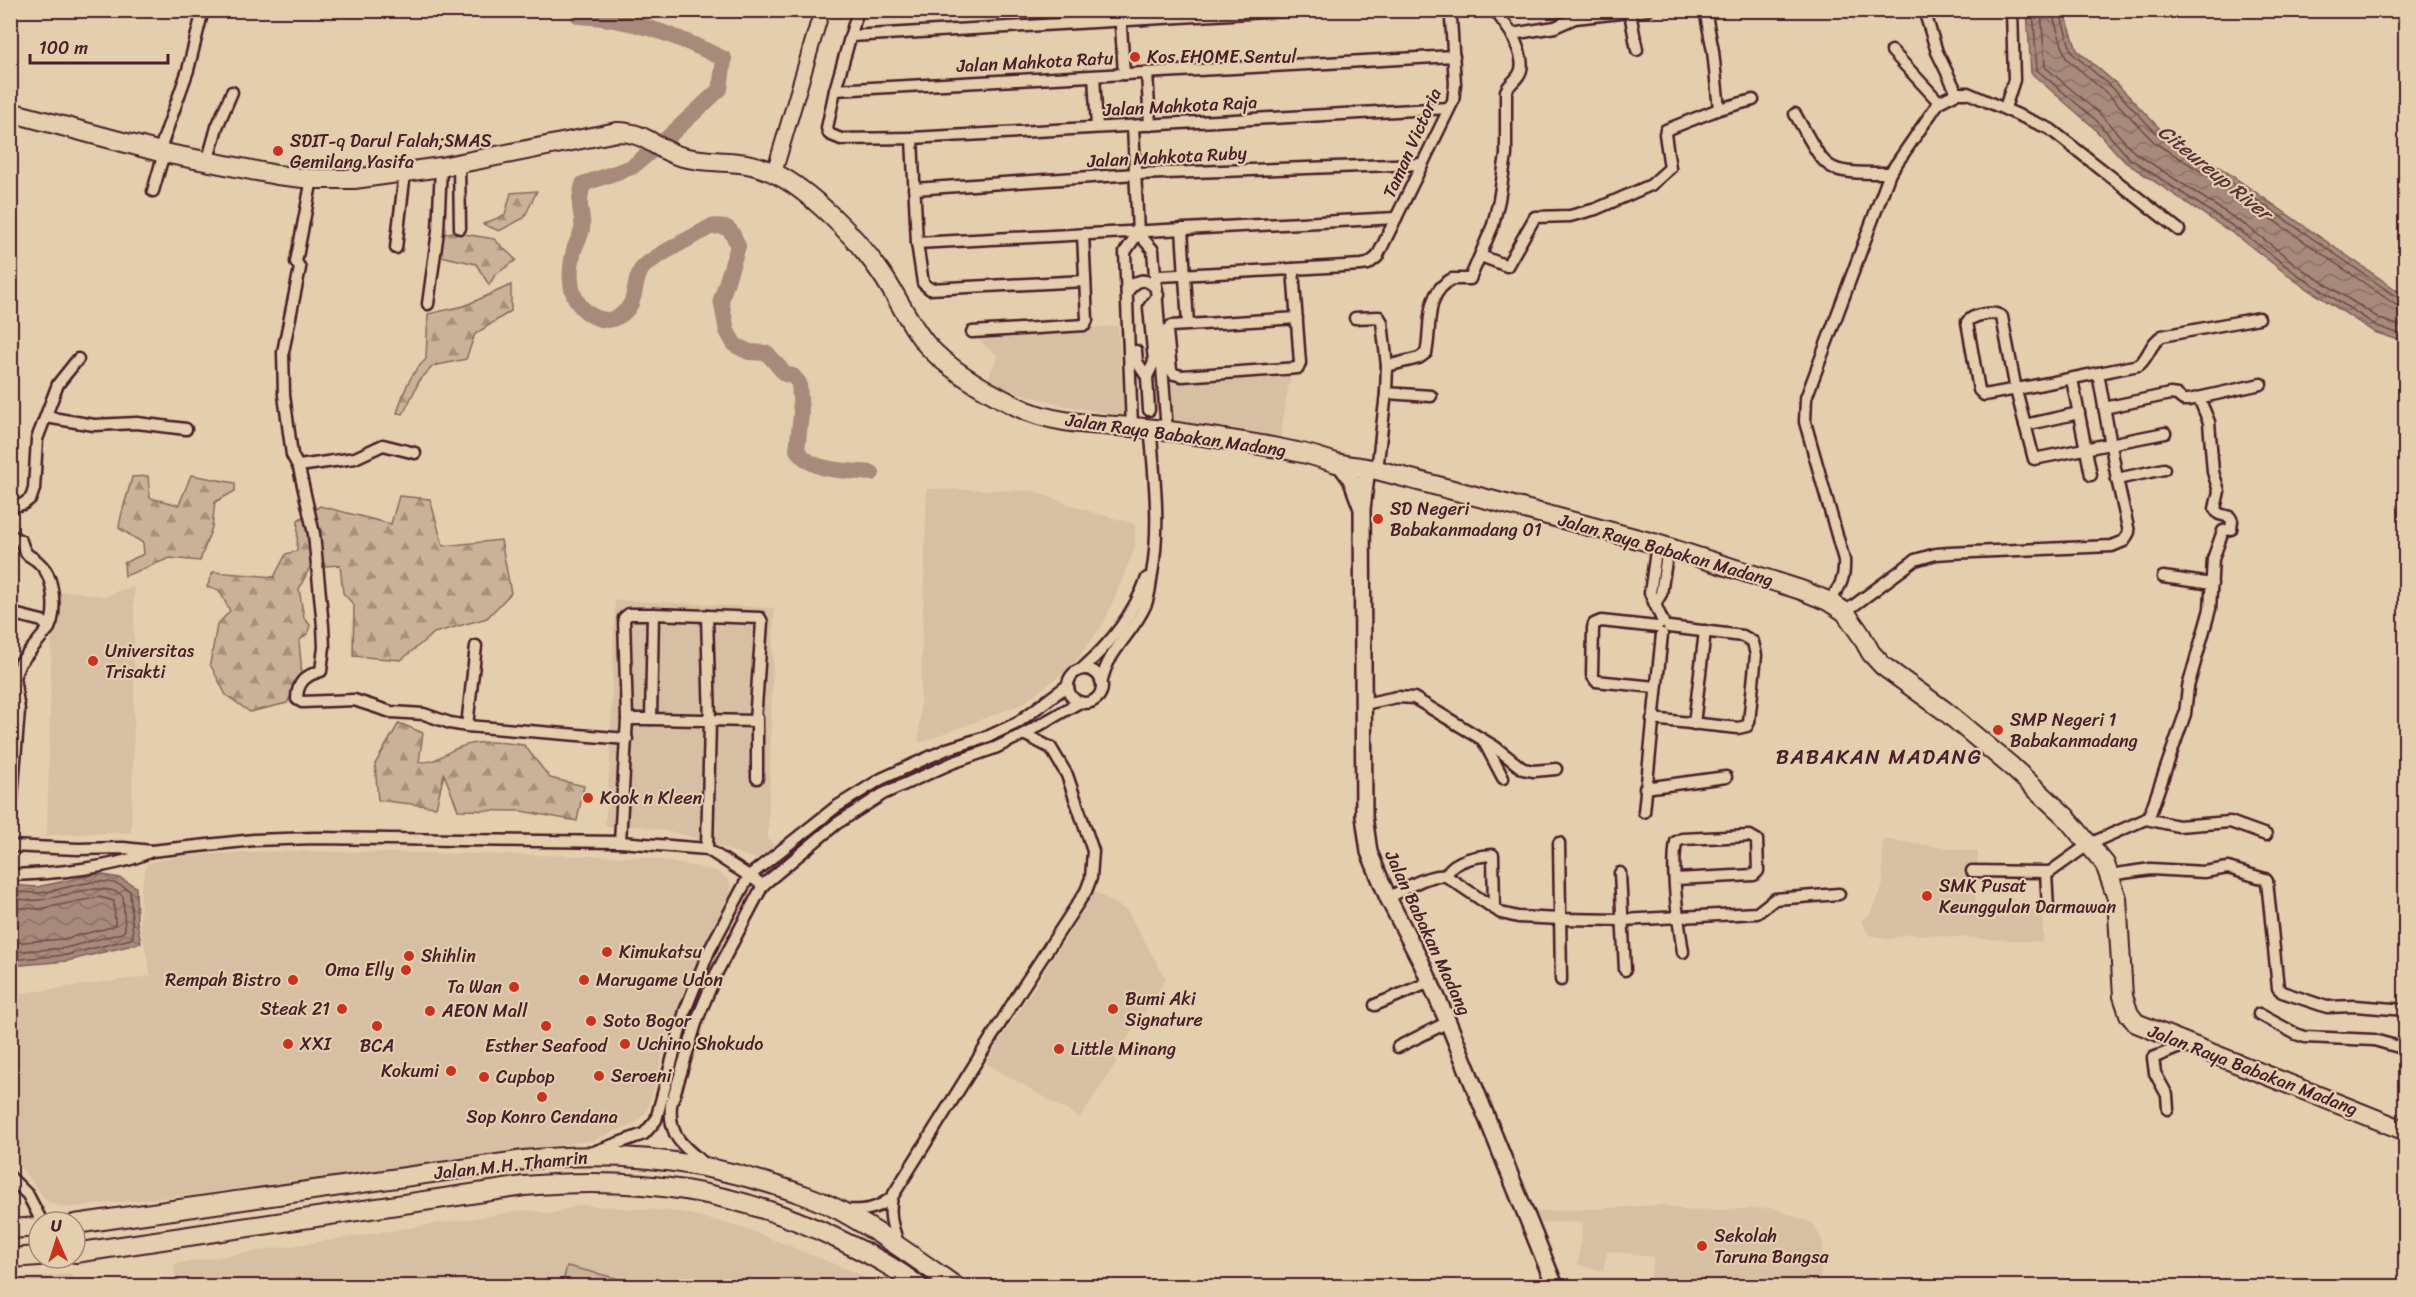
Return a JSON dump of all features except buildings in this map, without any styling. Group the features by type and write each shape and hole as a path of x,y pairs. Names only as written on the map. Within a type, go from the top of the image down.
{"main road":[{"path":"10,112 161,153 277,176 354,179 450,165"},
{"name":"Jalan Raya Babakan Madang","path":"450,165 617,132 643,136 670,153 686,158 734,161 755,165 794,184 814,200 847,233 880,271 927,345 956,370 1019,408 1045,417 1086,424 1132,427 1159,434 1297,451 1662,546 1801,590 1828,601 1845,612 1871,653 1883,666 1945,711 2012,767 2065,816 2105,864 2116,898 2122,986 2129,1014 2140,1026 2371,1115 2406,1131"},
{"path":"1339,463 1351,479 1362,509"},
{"name":"Jalan Babakan Madang","path":"1372,469 1362,509 1364,816 1369,852 1388,898 1448,1022 1555,1287"},
{"name":"Jalan M.H. Thamrin","path":"87,1222 524,1160 584,1155 639,1157 709,1167 788,1190 838,1210 923,1263 955,1287"},
{"path":"639,1157 649,1167 648,1176 642,1184"},
{"path":"667,1186 662,1178 663,1168 669,1160"},
{"name":"Jalan M.H. Thamrin","path":"87,1251 524,1186 597,1181 667,1186 703,1192 779,1214 820,1230 871,1255 914,1283"},
{"path":"10,1229 27,1228"},
{"path":"10,1258 27,1257"},
{"path":"914,1283 923,1263"}],"street":[{"path":"153,191 161,153 188,70 203,10"},
{"path":"774,173 822,10"},
{"path":"858,10 835,90 827,128 828,134 833,138 841,139 912,138 917,243 923,283 930,289 1085,281"},
{"path":"851,36 1120,16 1302,10"},
{"name":"Taman Victoria","path":"1293,269 1368,264 1377,257 1455,93 1451,18 1448,10"},
{"path":"1387,366 1425,356 1429,316 1436,295 1452,279 1470,279 1493,225 1505,171 1506,91 1521,71 1521,60 1512,34 1495,10"},
{"path":"1512,34 1559,26 1575,18 1648,10"},
{"path":"1705,10 1713,51 1719,109"},
{"path":"1924,10 1937,52 1957,93"},
{"path":"2006,108 2014,80 2012,10"},
{"path":"1630,13 1637,50"},
{"path":"1120,16 1124,74"},
{"path":"1892,51 1939,102"},
{"name":"Jalan Mahkota Ratu","path":"835,90 1454,56"},
{"path":"1147,73 1150,124"},
{"path":"1094,76 1097,128"},
{"path":"207,163 217,127 232,92"},
{"path":"1828,601 1844,580 1844,560 1805,422 1804,405 1890,173 1939,102 1957,93 1974,95 2034,120 2058,134 2179,230"},
{"path":"1481,256 1507,266 1535,217 1581,214 1651,185 1671,168 1666,130 1719,109 1754,100"},
{"name":"Jalan Mahkota Raja","path":"912,138 1449,108"},
{"path":"1795,114 1822,161 1835,171 1890,173"},
{"path":"1132,427 1125,252 1138,232 1133,126"},
{"name":"Jalan Mahkota Ruby","path":"914,189 1136,174 1422,164"},
{"path":"450,165 460,228"},
{"path":"428,304 450,165"},
{"path":"396,248 405,172"},
{"path":"312,179 296,262 300,268 283,352 285,410 292,455 299,466 314,534 324,647 321,671 309,674 302,681 297,699 302,702 354,700 391,712 424,714 467,726 627,739"},
{"name":"Taman Victoria","path":"917,243 1396,218"},
{"path":"1182,229 1188,324"},
{"path":"709,1167 681,1144 673,1131 670,1119 671,1105 697,1020 724,957 763,885 836,824 883,794 1024,734 1080,702 1096,700 1102,691 1105,667 1111,655 1131,632 1146,605 1155,558 1157,514 1159,434 1157,292 1153,250 1138,232"},
{"path":"972,332 1085,325 1088,320 1083,234"},
{"path":"1160,276 1293,269 1297,318 1300,363 1298,368 1178,375 1171,370 1167,331 1173,325 1297,318"},
{"path":"1127,295 1134,283 1142,280 1150,282 1157,292"},
{"path":"1149,410 1147,377 1154,362 1149,307 1157,292"},
{"path":"1127,295 1132,306 1137,362 1147,377"},
{"path":"2165,432 2034,459 2016,390 2002,317 1994,313 1968,320 1966,326 1980,393 1984,395 2016,390 2139,365 2154,343 2162,336 2259,318"},
{"path":"1355,318 1381,319 1387,366 1386,393 1372,469"},
{"path":"10,507 23,504 31,498 34,489 37,439 61,379 78,359"},
{"path":"1845,612 1907,565 1924,556 2119,544 2128,537 2129,532 2098,373"},
{"path":"2072,379 2091,475"},
{"path":"2104,408 2170,394 2186,400 2261,384"},
{"path":"1386,393 1431,396"},
{"path":"1972,871 2046,873 2056,869 2089,844 2146,819 2150,813 2185,714 2188,687 2210,609 2213,559 2223,531 2231,529 2232,521 2215,509 2219,491 2213,472 2209,422 2199,398"},
{"path":"2025,424 2079,413"},
{"path":"46,417 94,425 137,423 186,429"},
{"path":"299,466 355,458 383,445 415,453"},
{"path":"2117,479 2164,469"},
{"path":"10,535 21,541 25,552 44,568 53,594 54,610 49,628 20,663 14,676 19,710 10,823"},
{"path":"1644,812 1655,687 1663,628 1655,604 1661,594 1662,546"},
{"path":"1080,702 1071,696 1068,685 1071,675 1083,668 1114,636 1133,610 1155,558"},
{"path":"2163,577 2212,584"},
{"path":"10,613 42,621 49,628"},
{"path":"620,842 627,739 624,618 629,614 760,618 762,622 757,718 758,778"},
{"path":"651,719 653,615"},
{"path":"707,616 710,722 707,849"},
{"path":"1652,719 1738,728 1747,726 1756,655 1753,642 1743,636 1600,621 1594,624 1592,675 1596,681 1655,687"},
{"path":"1694,724 1705,632"},
{"path":"467,726 476,646"},
{"path":"1083,668 1096,672 1102,680"},
{"path":"584,1155 638,1137 651,1128 656,1120 680,1026 709,951 750,876 836,807 881,779 947,749 989,736 1017,723 1068,685"},
{"path":"1364,704 1397,697 1414,698 1483,740 1522,768 1534,771 1556,769"},
{"path":"627,719 752,722 757,718"},
{"path":"838,1210 865,1211 881,1206 892,1197 1031,974 1086,891 1090,878 1092,851 1067,775 1051,748 1040,740 1024,734"},
{"path":"1483,740 1503,778"},
{"path":"1645,788 1726,777"},
{"path":"2146,819 2178,826 2230,822 2266,835"},
{"path":"1676,879 1754,875 1758,871 1757,840 1750,836 1679,840 1676,846 1676,879 1683,952"},
{"path":"10,846 123,848 151,851 214,843 284,839 620,842 707,849 763,885"},
{"path":"1559,843 1561,980"},
{"path":"10,875 38,874 85,867 137,858 151,851"},
{"path":"1446,876 1455,863 1493,855 1494,908"},
{"path":"2109,875 2151,869 2205,872 2228,868 2265,879 2278,988 2282,992 2327,1007 2355,1006 2406,1010"},
{"path":"1620,873 1625,970"},
{"path":"2046,873 2048,908"},
{"path":"1388,898 1428,878 1446,876 1501,913 1518,917 1622,920 1757,913 1775,899 1839,894"},
{"path":"709,951 724,957"},
{"path":"1375,1005 1430,982"},
{"path":"2259,1014 2296,1034 2374,1040 2406,1049"},
{"path":"1398,1047 1448,1022"},
{"path":"2168,1109 2167,1095 2155,1072 2153,1058 2187,1044"},
{"path":"10,1177 28,1195 36,1210"},
{"path":"892,1197 889,1211 900,1248"}],"shaded area":[{"path":"1118,326 1124,416 1063,405 1007,390 988,379 998,356 974,336"},
{"path":"1290,377 1280,437 1171,423 1169,382"},
{"path":"927,489 1033,491 1088,511 1135,524 1135,547 1104,623 1071,667 1022,704 919,743"},
{"name":"Universitas Trisakti","path":"134,587 131,832 47,835 53,592 76,592 105,597"},
{"path":"615,600 774,608 768,838 774,846 756,859 686,835 639,826 605,826 610,758"},
{"name":"SMK Pusat Keunggulan Darmawan","path":"1882,839 1978,852 1975,907 2043,910 2043,942 1906,934 1890,939 1869,935 1861,921 1870,915 1883,886"},
{"path":"287,851 644,857 717,871 729,881 731,892 726,909 671,1025 647,1111 635,1123 594,1140 191,1195 62,1208 46,1200 11,1155 10,995 151,976 140,923 141,888 147,863 186,855"},
{"path":"1095,892 1127,911 1166,979 1114,1058 1117,1061 1080,1118 986,1063"},
{"path":"579,1205 681,1212 747,1229 856,1273 880,1286 648,1286 567,1266 562,1286 177,1286 174,1264 526,1210 551,1214"},
{"name":"Sekolah Taruna Bangsa","path":"1663,1205 1687,1211 1772,1208 1812,1223 1823,1242 1820,1286 1649,1286 1654,1257 1607,1251 1603,1270 1578,1265 1583,1222 1537,1223 1535,1212"},
{"path":"72,1274 74,1286 11,1286 11,1279"}],"green space":[{"path":"537,191 524,218 499,231 483,224 505,215 511,193"},
{"path":"452,232 494,239 516,260 495,275 489,285 476,264 440,256 442,235"},
{"path":"511,285 511,311 475,334 466,359 433,366 420,380 403,414 397,413 411,377 426,359 428,314 464,306"},
{"path":"191,475 235,483 235,491 215,502 212,527 200,561 170,558 125,576 124,563 144,554 143,543 119,528 132,477 148,476 150,498 179,505"},
{"path":"399,496 430,499 443,546 501,540 511,593 487,618 434,633 401,660 353,656 354,605 343,593 340,565 310,567 299,589 304,618 310,625 308,633 299,641 302,674 287,703 250,712 226,695 210,664 217,625 230,611 219,590 207,587 213,572 274,577 286,554 297,551 298,520 320,506 391,524"},
{"path":"399,723 423,733 419,762 435,760 452,750 474,743 499,742 524,745 550,778 584,786 577,821 521,811 458,810 444,774 436,807 378,800 375,764"},
{"path":"567,1266 648,1286 562,1286"}],"water":[{"name":"Citeureup River","path":"2027,11 2064,11 2077,50 2119,86 2163,132 2222,169 2405,296 2405,342 2374,332 2294,280 2240,238 2125,162 2091,125 2031,73"},
{"path":"98,874 120,878 136,887 137,922 141,943 67,961 11,966 11,885 37,887"}],"waterway":[{"path":"579,10 579,16 618,21 654,30 724,59 720,89 666,139 632,167 583,184 580,197 582,229 574,250 571,268 572,286 578,302 583,309 599,319 610,320 621,315 630,305 638,276 645,265 710,227 726,227 738,246 721,300 727,331 735,345 749,352 767,353 785,374 793,376 799,383 801,414 797,450 811,463 820,467 872,473"}],"place":[{"name":"Kos EHOME Sentul","path":"1135,57"},
{"name":"SDIT-q Darul Falah;SMAS Gemilang Yasifa","path":"278,151"},
{"name":"SD Negeri Babakanmadang 01","path":"1378,519"},
{"name":"Universitas Trisakti","path":"93,661"},
{"name":"SMP Negeri 1 Babakanmadang","path":"1998,730"},
{"name":"Kook n Kleen","path":"588,798"},
{"name":"SMK Pusat Keunggulan Darmawan","path":"1927,896"},
{"name":"Kimukatsu","path":"607,952"},
{"name":"Shihlin","path":"409,956"},
{"name":"Oma Elly","path":"406,970"},
{"name":"Rempah Bistro","path":"293,980"},
{"name":"Marugame Udon","path":"584,980"},
{"name":"Ta Wan","path":"514,987"},
{"name":"Steak 21","path":"342,1009"},
{"name":"Bumi Aki Signature","path":"1113,1009"},
{"name":"AEON Mall","path":"430,1011"},
{"name":"Soto Bogor","path":"591,1021"},
{"name":"BCA","path":"377,1026"},
{"name":"Esther Seafood","path":"546,1026"},
{"name":"XXI","path":"288,1044"},
{"name":"Uchino Shokudo","path":"625,1044"},
{"name":"Little Minang","path":"1059,1049"},
{"name":"Kokumi","path":"451,1071"},
{"name":"Seroeni","path":"599,1076"},
{"name":"Cupbop","path":"484,1077"},
{"name":"Sop Konro Cendana","path":"542,1097"},
{"name":"Sekolah Taruna Bangsa","path":"1702,1246"}],"district":[{"name":"BABAKAN MADANG","path":"1879,757"}]}
